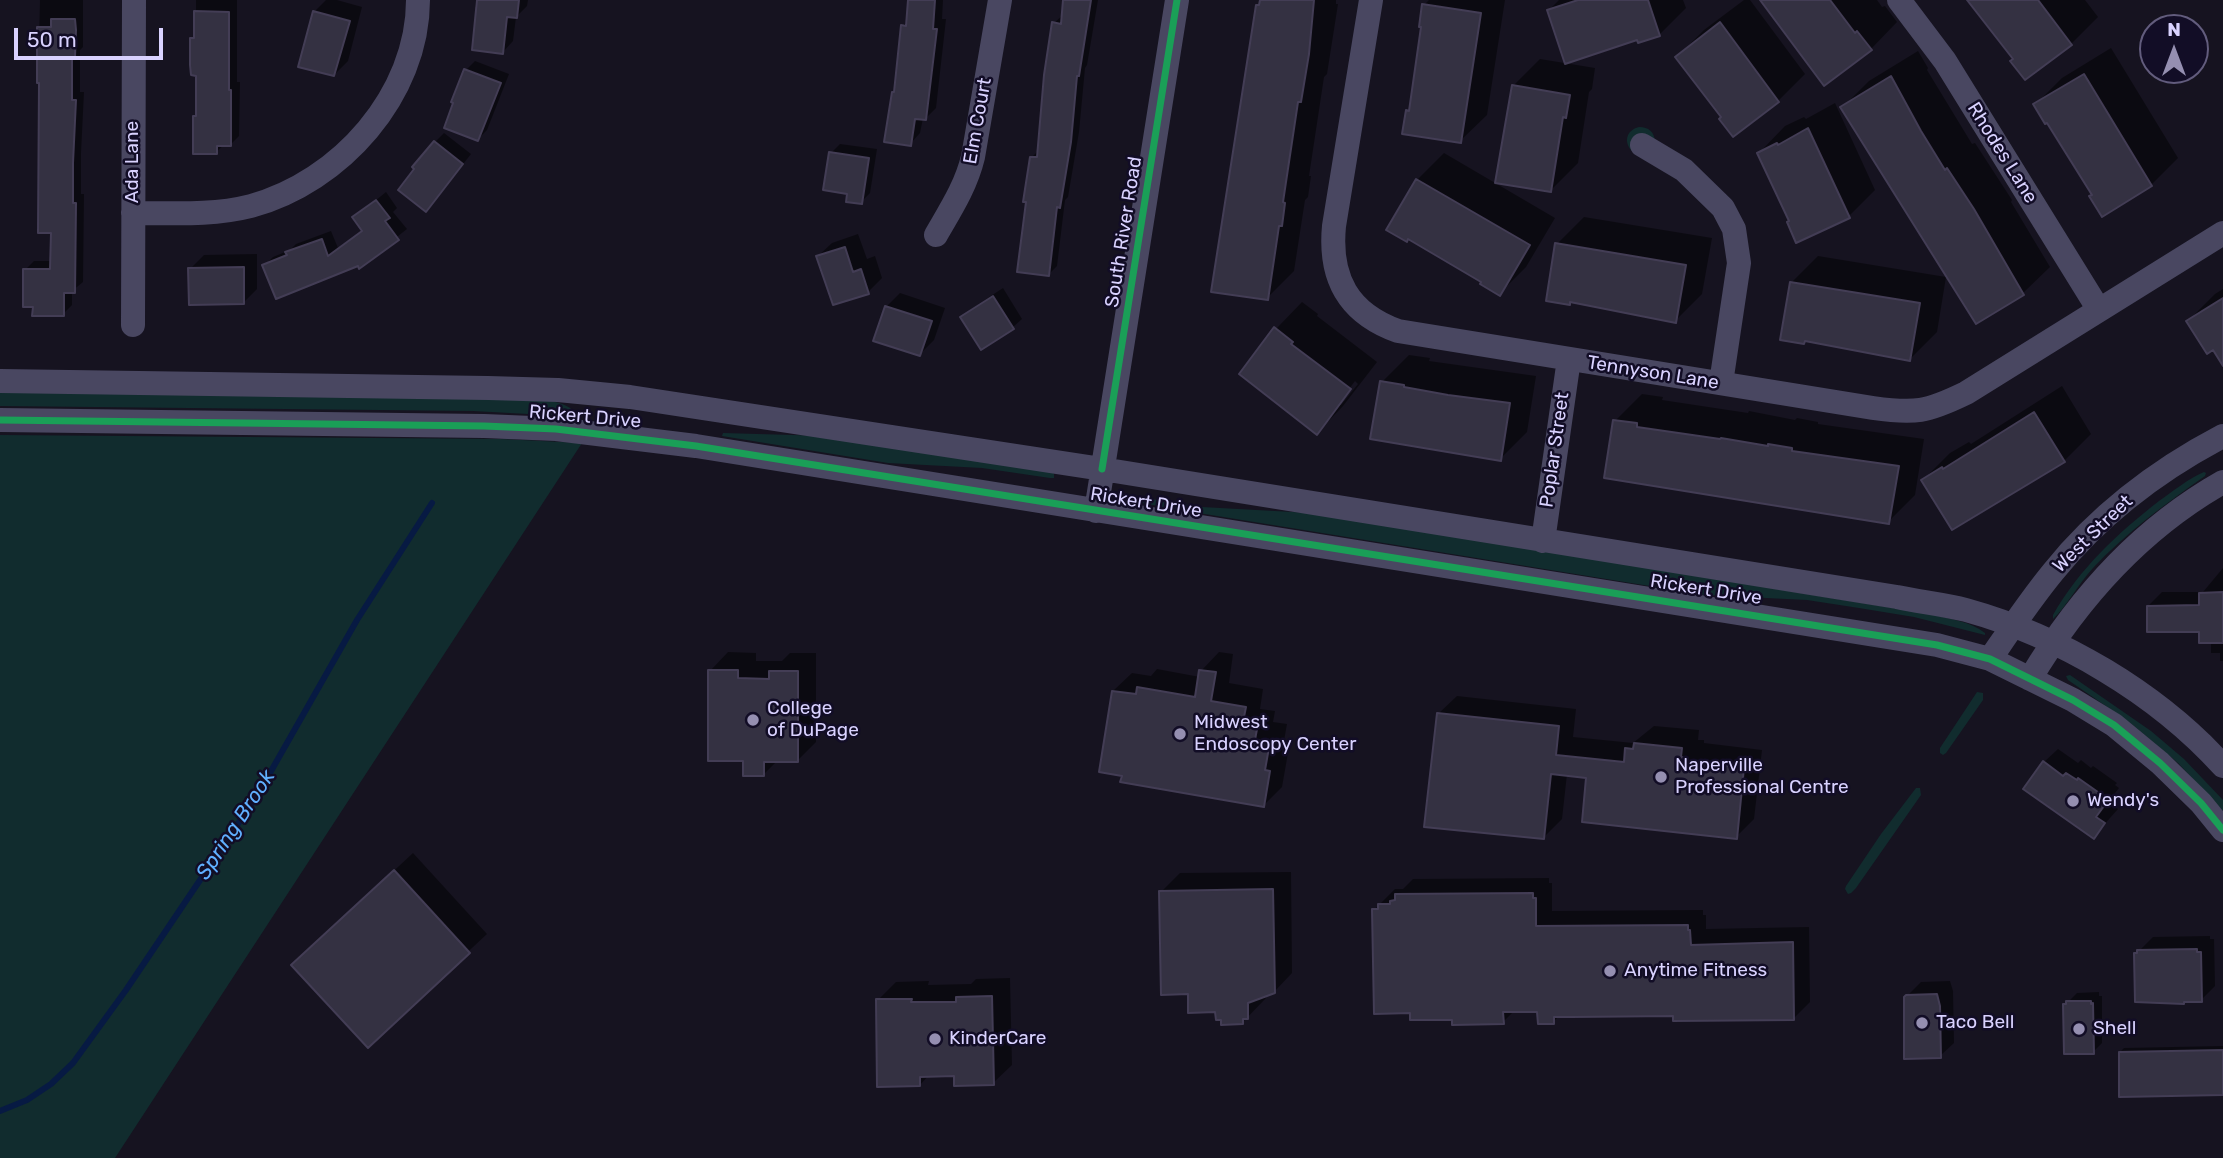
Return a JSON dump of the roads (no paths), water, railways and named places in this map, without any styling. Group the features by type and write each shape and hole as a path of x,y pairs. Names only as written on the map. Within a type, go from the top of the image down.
{"street":[{"name":"Ada Lane","path":"133,324 134,0"},
{"path":"133,213 202,213 249,206 296,189 335,162 361,138 383,110 399,80 410,50 418,0"},
{"name":"Elm Court","path":"936,235 968,178 1000,0"},
{"name":"South River Road","path":"1096,511 1177,0"},
{"name":"Tennyson Lane","path":"1371,0 1334,226 1332,257 1343,288 1362,312 1384,327 1398,331 1873,408 1923,411 1966,393 2223,233"},
{"name":"Rhodes Lane","path":"1899,0 1945,61 2099,310"},
{"path":"1642,145 1684,170 1723,208 1734,229 1739,263 1721,383"},
{"name":"Poplar Street","path":"1543,541 1569,359"},
{"name":"Rickert Drive","path":"0,381 558,390 703,407 1897,597 1966,610 2052,642 2091,662 2183,727 2223,766"},
{"name":"Rickert Drive","path":"0,420 556,429 696,446 1937,645 1990,659 2073,700 2114,725 2160,763 2201,803 2223,830"},
{"name":"West Street","path":"1990,659 2054,571 2114,509 2167,469 2223,436"},
{"name":"West Street","path":"2030,679 2052,642 2088,594 2143,537 2171,515 2223,482"}],"waterway":[{"name":"Spring Brook","path":"0,1111 27,1100 51,1084 73,1063 126,990 258,794 357,620 432,503"}],"place":[{"name":"College of DuPage","path":"753,720"},
{"name":"Midwest Endoscopy Center","path":"1180,734"},
{"name":"Naperville Professional Centre","path":"1661,777"},
{"name":"Wendy's","path":"2073,801"},
{"name":"Anytime Fitness","path":"1610,971"},
{"name":"Taco Bell","path":"1922,1023"},
{"name":"Shell","path":"2079,1029"},
{"name":"KinderCare","path":"935,1039"}]}
